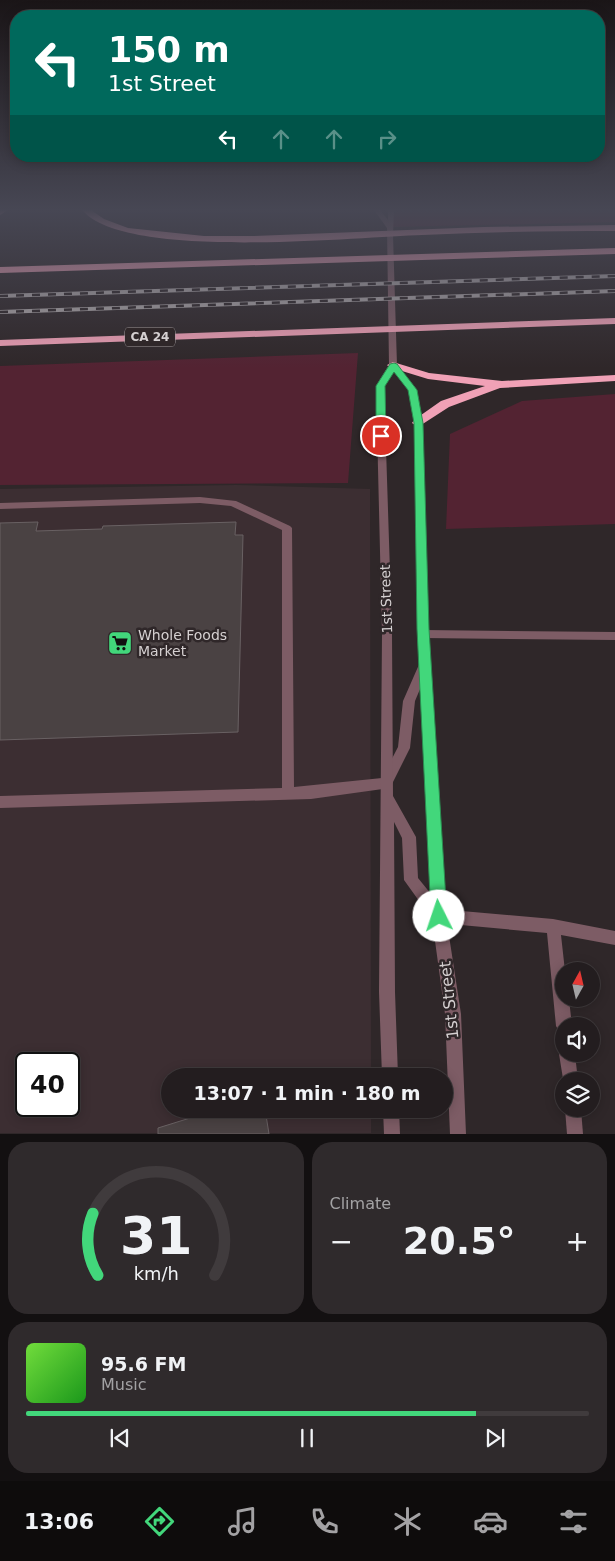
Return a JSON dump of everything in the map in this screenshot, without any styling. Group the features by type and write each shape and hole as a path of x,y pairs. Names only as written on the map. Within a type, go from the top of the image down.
{"highway":[{"path":"0,270 242,263"},
{"name":"CA 24","path":"0,342 615,321"},
{"path":"394,365 428,376 502,385 615,378"},
{"path":"418,423 444,404 502,385"}],"street":[{"path":"391,263 394,365"},
{"name":"1st Street","path":"390,1068 386,992 387,634 380,386 394,365 413,390 418,423 423,634 439,916 453,1014 458,1134"},
{"path":"0,506 200,500 233,503 287,528 288,792"},
{"path":"423,634 615,636"},
{"path":"426,662 409,702 404,748 387,791 409,837 412,880 439,916 553,926 615,938"},
{"path":"0,802 288,792 387,791"},
{"path":"553,926 563,1017"},
{"path":"574,1117 575,1134"},
{"path":"391,1118 392,1134"}],"shaded area":[{"path":"358,353 348,483 0,485 0,366"},
{"path":"615,394 615,524 446,529 450,434 522,401"},
{"path":"236,485 370,489 371,1068 161,1068 161,1118 371,1118 371,1133 0,1133 0,489"}],"building":[{"name":"Whole Foods Market","path":"38,522 36,531 102,529 103,526 236,522 235,535 243,535 238,732 0,740 0,523"},
{"path":"190,1118 266,1118 269,1134 158,1134 158,1128"}],"railway":[{"path":"0,296 615,276"},
{"path":"0,312 615,291"}],"place":[{"name":"Whole Foods Market","path":"120,643"}],"route":[{"path":"381,436 380,386 394,365 413,390 418,423 423,629 439,916"}]}
